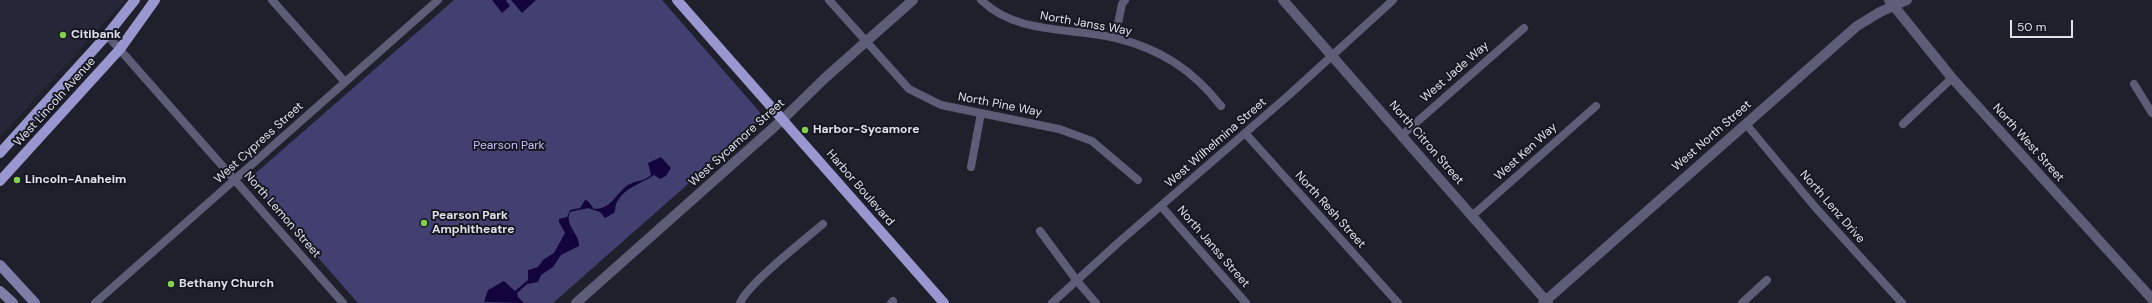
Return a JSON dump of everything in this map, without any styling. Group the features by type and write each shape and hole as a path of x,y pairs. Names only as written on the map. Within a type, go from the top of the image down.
{"main road":[{"name":"West Lincoln Avenue","path":"0,153 108,35 135,0"},
{"name":"West Lincoln Avenue","path":"0,181 120,49 155,0"},
{"name":"Harbor Boulevard","path":"677,0 944,303"},
{"path":"0,265 35,303"},
{"path":"0,292 13,303"}],"street":[{"path":"272,0 345,82"},
{"name":"West Cypress Street","path":"96,303 438,0"},
{"name":"North Pine Way","path":"828,0 909,89 941,105 1059,129 1092,141 1138,180"},
{"name":"West Sycamore Street","path":"576,303 782,120 865,42 913,0"},
{"name":"North Janss Way","path":"981,0 991,10 1028,26 1115,38 1146,47 1174,62 1196,78 1220,106"},
{"path":"1115,38 1122,4 1125,0"},
{"name":"North Citron Street","path":"1283,0 1546,302"},
{"name":"West Wilhelmina Street","path":"1052,303 1393,0"},
{"name":"West North Street","path":"1546,302 1857,26 1892,3 1907,0"},
{"name":"North West Street","path":"1892,3 1952,78 2152,299"},
{"name":"West Jade Way","path":"1402,135 1524,28"},
{"name":"North Lemon Street","path":"108,35 235,180 338,301"},
{"path":"1902,124 1952,78"},
{"path":"2134,84 2152,113"},
{"name":"West Ken Way","path":"1472,216 1596,106"},
{"path":"971,167 981,113"},
{"name":"North Lenz Drive","path":"1746,124 1815,207 1902,303"},
{"name":"North Resh Street","path":"1244,133 1398,303"},
{"name":"North Janss Street","path":"1161,206 1246,303"},
{"path":"740,303 742,298 764,276 822,224"},
{"path":"1040,231 1077,282 1096,303"},
{"path":"1742,303 1767,280"}],"shaded area":[{"path":"0,0 125,0 0,137"},
{"path":"492,0 507,0 506,1 510,6 502,13"},
{"path":"511,0 536,0 522,13"},
{"path":"661,157 671,168 666,176 660,179 654,175 628,190 619,198 614,213 605,218 600,212 588,208 570,212 570,225 577,237 579,246 561,255 553,267 541,275 538,282 527,284 517,293 518,297 524,303 484,302 488,290 504,281 515,291 528,280 528,270 538,267 543,260 554,253 565,233 559,219 567,217 570,210 580,208 585,200 588,201 594,209 610,204 628,185 646,179 651,175 648,163"}],"green space":[{"name":"Pearson Park","path":"454,0 662,0 764,117 553,303 358,303 249,179"}],"place":[{"name":"Citibank","path":"63,35"},
{"name":"Harbor-Sycamore","path":"805,130"},
{"name":"Lincoln-Anaheim","path":"17,180"},
{"name":"Pearson Park Amphitheatre","path":"424,223"},
{"name":"Bethany Church","path":"171,284"}]}
